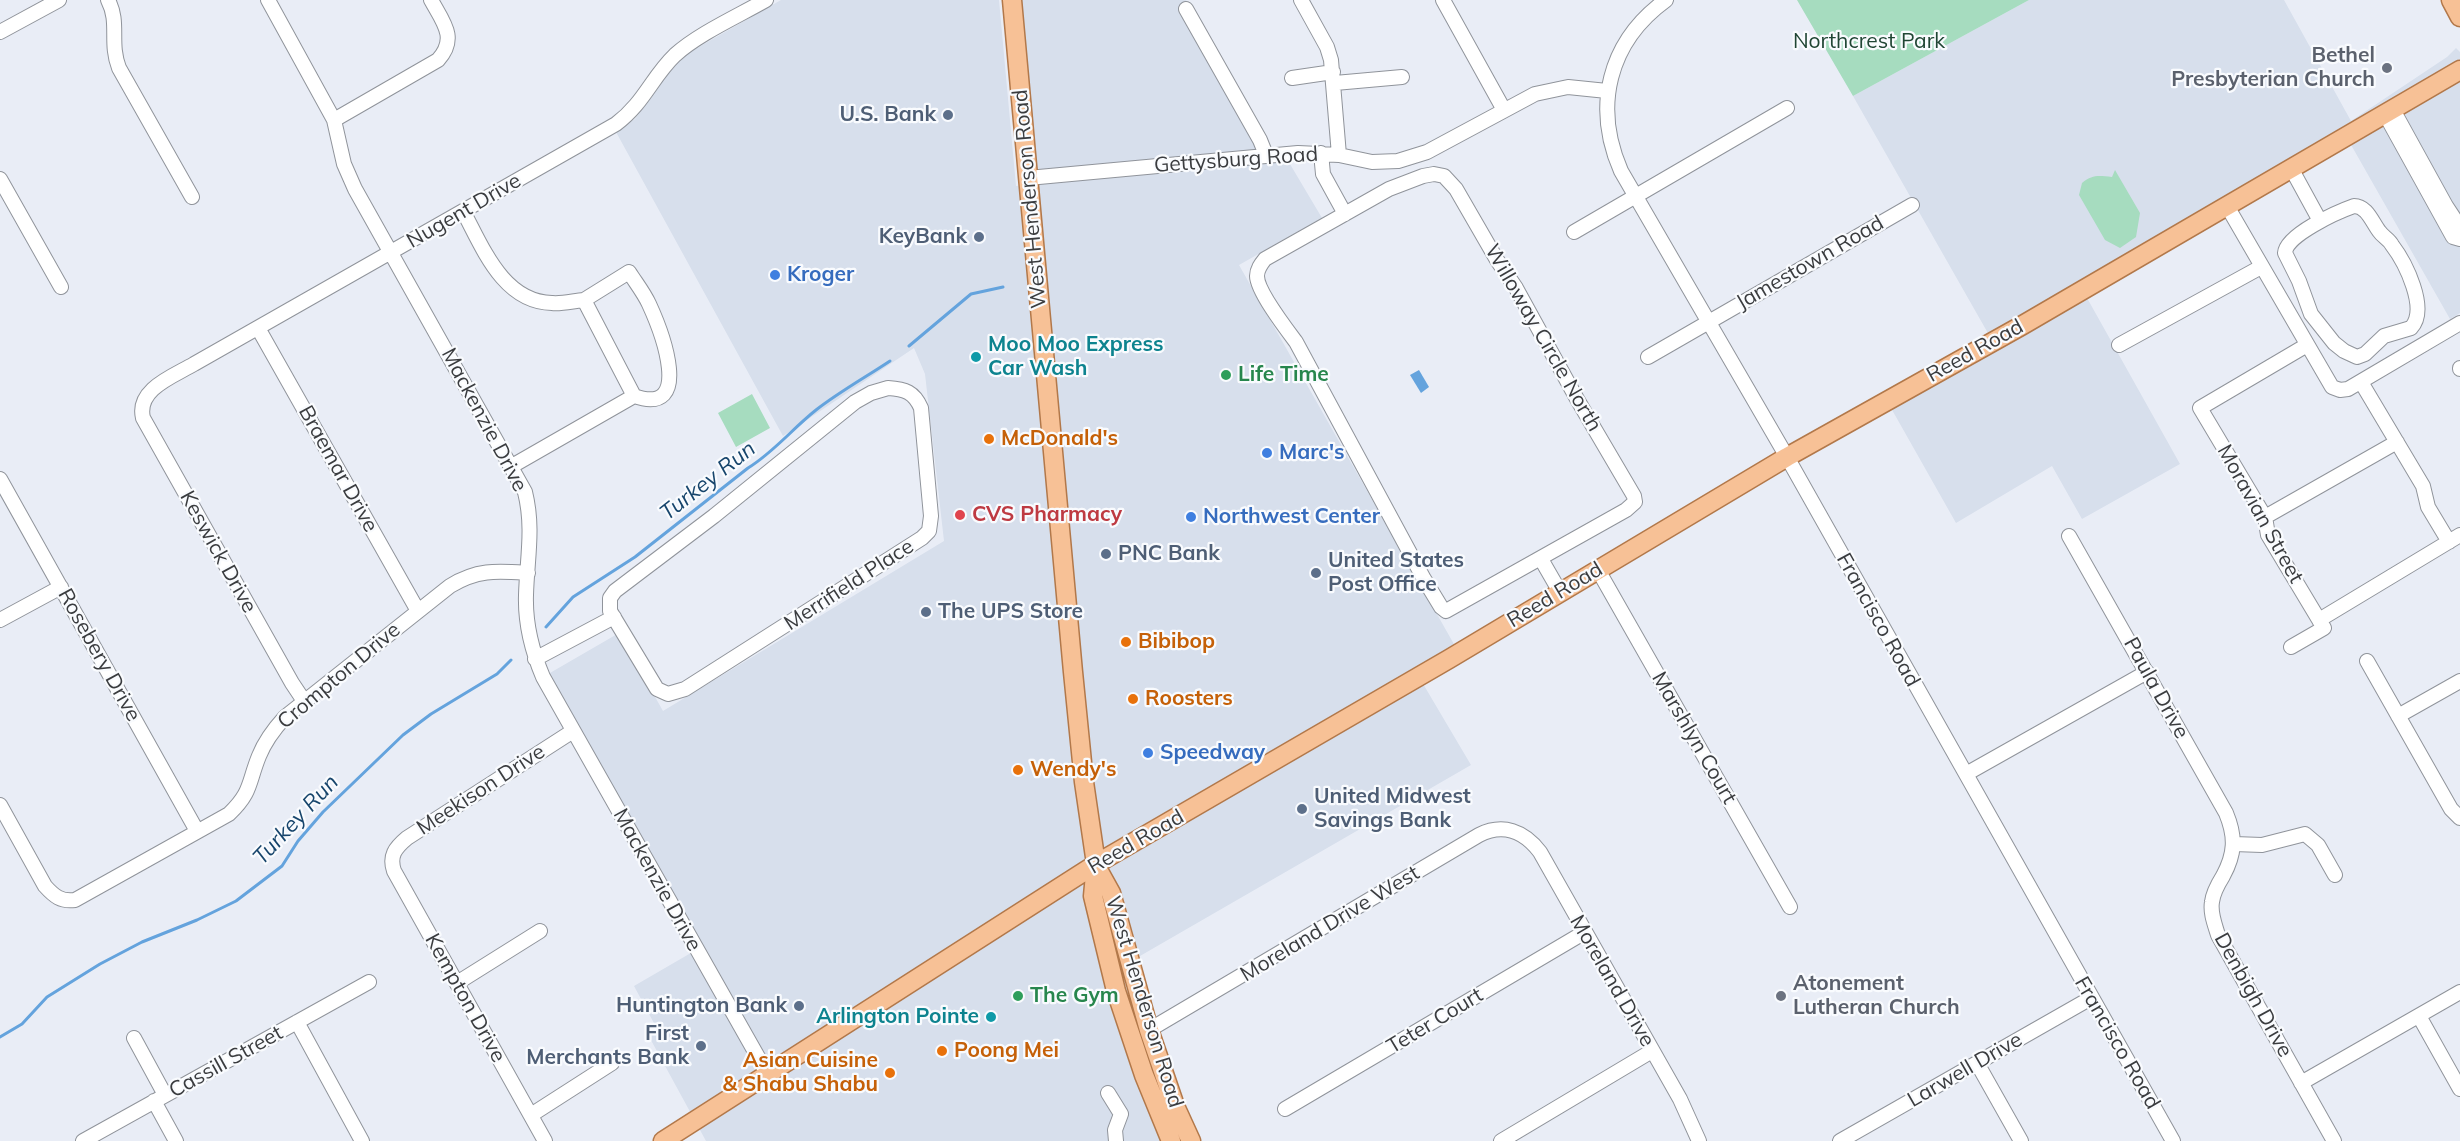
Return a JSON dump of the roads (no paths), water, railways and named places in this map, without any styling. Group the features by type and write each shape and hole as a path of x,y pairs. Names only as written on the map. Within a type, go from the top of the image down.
{"main road":[{"name":"West Henderson Road","path":"1012,0 1073,672 1084,782 1096,864 1093,896 1116,991 1144,1075 1171,1141"},
{"path":"2451,0 2460,17"},
{"name":"Reed Road","path":"663,1141 1096,864 1787,457 2021,326 2460,70"},
{"name":"West Henderson Road","path":"1096,864 1111,893 1149,1030 1175,1106 1191,1141"},
{"path":"1116,991 1110,1000 1126,1058"}],"street":[{"path":"0,32 59,0"},
{"path":"108,0 114,16 113,51 119,68 192,197"},
{"name":"Mackenzie Drive","path":"268,0 334,120 347,171 525,492 530,513 527,625 535,659 767,1073"},
{"path":"334,120 438,60 447,51 449,38 431,0"},
{"name":"Nugent Drive","path":"143,400 158,386 616,124 638,105 661,70 675,55 689,44 766,0"},
{"path":"1301,0 1327,47 1334,77 1339,155"},
{"path":"1443,0 1504,110"},
{"path":"1607,91 1620,55 1631,34 1666,0"},
{"path":"1186,9 1260,140 1266,155"},
{"path":"1292,78 1402,77"},
{"name":"Gettysburg Road","path":"1028,178 1266,155 1321,153 1372,162 1398,161 1420,155 1449,142 1535,94 1557,88 1580,87 1607,91"},
{"name":"Francisco Road","path":"1607,91 1610,138 1615,157 1635,197 1787,457 2173,1141"},
{"path":"1574,232 1787,108"},
{"path":"2389,111 2460,227"},
{"path":"2389,111 2448,228 2453,237 2460,239"},
{"path":"1321,153 1323,174 1345,214 1265,260 1259,266 1257,275 1259,284 1281,322 1296,342 1441,607 1446,610 1541,559 1560,592"},
{"path":"2291,168 2320,221"},
{"name":"Willoway Circle North","path":"1345,214 1408,181 1434,174 1444,176 1456,189 1548,343 1577,399 1634,496 1635,502 1626,510 1601,522 1541,559"},
{"path":"0,179 61,286"},
{"name":"Jamestown Road","path":"1648,357 1912,205"},
{"path":"2227,206 2332,387 2340,390 2348,389 2460,323"},
{"path":"2354,206 2364,209 2381,235 2390,241 2406,267 2416,300 2418,317 2411,328 2384,336 2365,354 2357,357 2350,355 2334,343 2311,314 2299,281 2285,253 2288,243 2320,221 2354,206"},
{"path":"463,212 493,266 517,292 530,298 550,303 584,300 629,272 648,302 657,323 669,365 669,386 664,396 648,400 634,396 512,466"},
{"path":"2119,345 2261,267"},
{"path":"584,300 634,396"},
{"name":"Braemar Drive","path":"258,328 418,611"},
{"name":"Moravian Street","path":"2307,345 2200,408 2265,518 2268,535 2319,620"},
{"path":"2291,647 2324,628 2319,620 2454,539 2428,507 2423,486 2361,382"},
{"name":"Merrifield Place","path":"883,389 902,389 915,396 922,412 931,516 929,531 922,538 695,683 674,694 662,692 652,684 614,617 609,605 610,598 615,591 714,516 855,402 883,389"},
{"name":"Keswick Drive","path":"143,400 141,409 143,418 304,701"},
{"path":"2265,518 2397,442"},
{"name":"Rosebery Drive","path":"0,478 198,831"},
{"name":"Paula Drive","path":"2069,536 2226,813 2233,828 2234,844"},
{"name":"Marshlyn Court","path":"1598,570 1790,907"},
{"name":"Crompton Drive","path":"0,805 45,886 53,896 65,901 83,896 229,814 241,802 251,785 258,758 273,730 304,701 450,586 473,574 496,571 528,573"},
{"path":"0,620 61,586"},
{"path":"535,659 614,617"},
{"path":"2367,661 2451,809 2460,819"},
{"path":"1966,774 2147,672"},
{"path":"2398,716 2460,681"},
{"name":"Meekison Drive","path":"393,853 406,838 573,730"},
{"name":"Moreland Drive West","path":"1149,1030 1479,835 1495,829 1513,830"},
{"name":"Moreland Drive","path":"1513,830 1528,839 1540,852 1680,1099 1700,1141"},
{"path":"2234,844 2262,845 2305,834 2318,845 2335,875"},
{"name":"Denbigh Drive","path":"2234,844 2233,856 2216,888 2212,903 2213,919 2218,935 2334,1141"},
{"name":"Kempton Drive","path":"393,853 391,862 394,872 545,1141"},
{"path":"457,983 540,931"},
{"name":"Teter Court","path":"1285,1109 1585,932"},
{"name":"Cassill Street","path":"83,1141 369,982"},
{"path":"2301,1083 2460,992"},
{"name":"Larwell Drive","path":"1840,1141 2091,998"},
{"path":"2419,1016 2460,1089"},
{"path":"297,1022 362,1141"},
{"path":"134,1038 176,1141"},
{"path":"1501,1141 1652,1051"},
{"path":"531,1115 612,1063"},
{"path":"1977,1063 2021,1141"},
{"path":"1108,1093 1121,1114 1115,1130 1116,1141"}],"water":[{"path":"1419,370 1429,387 1421,393 1410,375"}],"waterway":[{"name":"Turkey Run","path":"909,346 971,294 1003,287"},
{"name":"Turkey Run","path":"546,627 573,597 635,557 766,455 825,403 890,361"},
{"name":"Turkey Run","path":"0,1037 22,1024 47,997 100,964 142,942 197,920 236,901 282,866 298,841 323,812 403,735 431,714 497,674 511,660"}],"place":[{"name":"Bethel Presbyterian Church","path":"2387,68"},
{"name":"U.S. Bank","path":"948,115"},
{"name":"KeyBank","path":"979,237"},
{"name":"Kroger","path":"775,275"},
{"name":"Moo Moo Express Car Wash","path":"976,357"},
{"name":"Life Time","path":"1226,375"},
{"name":"McDonald's","path":"989,439"},
{"name":"Marc's","path":"1267,453"},
{"name":"CVS Pharmacy","path":"960,515"},
{"name":"Northwest Center","path":"1191,517"},
{"name":"PNC Bank","path":"1106,554"},
{"name":"United States Post Office","path":"1316,573"},
{"name":"The UPS Store","path":"926,612"},
{"name":"Bibibop","path":"1126,642"},
{"name":"Roosters","path":"1133,699"},
{"name":"Speedway","path":"1148,753"},
{"name":"Wendy's","path":"1018,770"},
{"name":"United Midwest Savings Bank","path":"1302,809"},
{"name":"The Gym","path":"1018,996"},
{"name":"Atonement Lutheran Church","path":"1781,996"},
{"name":"Huntington Bank","path":"799,1006"},
{"name":"Arlington Pointe","path":"991,1017"},
{"name":"First Merchants Bank","path":"701,1046"},
{"name":"Poong Mei","path":"942,1051"},
{"name":"Asian Cuisine & Shabu Shabu","path":"890,1073"}],"park label":[{"name":"Northcrest Park","path":"1869,42"}]}
